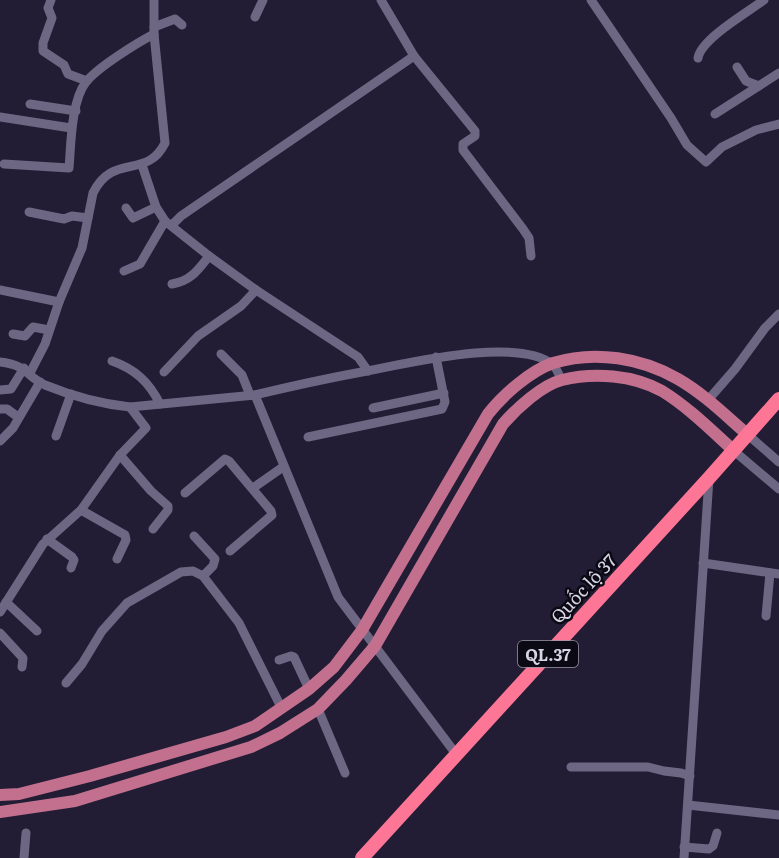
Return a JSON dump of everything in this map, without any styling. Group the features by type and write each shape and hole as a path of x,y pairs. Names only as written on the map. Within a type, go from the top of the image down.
{"highway":[{"name":"QL.37","path":"734,450 779,399"},
{"name":"Quốc lộ 37","path":"362,858 734,450"}],"main road":[{"path":"0,812 75,801 252,747 280,733 318,709 346,681 375,646 503,424 514,412 540,392 557,373 576,359 624,358 660,370 677,378 708,400 746,436"},
{"path":"0,795 19,794 90,776 226,736 255,726 309,689 334,667 362,630 488,414 514,387 557,373 635,380 650,385 682,406 734,450"}],"street":[{"path":"51,0 48,8 52,18 43,43 43,51 64,65 68,74 87,81"},
{"path":"0,390 11,389 42,351 59,302 82,248 93,193 104,176 121,168 142,165 161,150 165,143 154,31 154,0"},
{"path":"255,17 263,0"},
{"path":"381,0 414,56 475,131 475,136 462,147 529,238 531,256"},
{"path":"591,0 687,145 706,162 722,147 756,130 779,124"},
{"path":"698,58 701,48 764,0"},
{"path":"4,164 69,168 71,128 87,81 154,31 175,19 182,25"},
{"path":"124,271 140,264 169,223 414,56"},
{"path":"737,68 746,81 759,86"},
{"path":"715,114 779,73"},
{"path":"30,104 76,111"},
{"path":"0,117 71,128"},
{"path":"142,165 156,207 169,223 256,290 357,357 368,371"},
{"path":"126,207 133,218 156,207"},
{"path":"29,212 64,219 72,216 88,218"},
{"path":"172,284 191,278 209,256"},
{"path":"0,290 59,302"},
{"path":"164,372 198,336 233,312 256,290"},
{"path":"708,400 735,369 765,328 779,314"},
{"path":"13,334 25,336 33,327 49,330"},
{"path":"0,362 27,371 40,382 71,394 111,405 130,407 252,395 436,357 475,353 523,353 557,373"},
{"path":"221,354 242,375 252,395 338,597 456,754"},
{"path":"308,437 438,411 444,406 444,393 436,357"},
{"path":"112,362 126,366 146,382 160,404"},
{"path":"0,441 13,428 40,382"},
{"path":"373,408 444,393"},
{"path":"56,436 71,394"},
{"path":"0,612 34,555 47,539 81,510 120,455 146,428 130,407"},
{"path":"0,409 7,409 18,417"},
{"path":"746,436 779,462"},
{"path":"734,450 779,489"},
{"path":"120,455 151,491 168,506 168,510 153,529"},
{"path":"185,493 225,459 271,511 272,515 230,551"},
{"path":"253,488 283,467"},
{"path":"684,858 709,478"},
{"path":"81,510 125,535 126,540 117,559"},
{"path":"194,536 215,559 213,566 203,576"},
{"path":"47,539 72,557 74,560 71,567"},
{"path":"703,563 774,573 766,616"},
{"path":"66,683 82,664 102,631 127,603 185,570 203,576 246,634 282,709"},
{"path":"6,602 37,632"},
{"path":"0,633 23,658 22,667"},
{"path":"279,660 294,657 309,689"},
{"path":"318,709 345,773"},
{"path":"571,767 648,767 681,772 690,776"},
{"path":"688,805 779,815"},
{"path":"24,858 26,833"},
{"path":"684,847 709,849 713,846 717,833"}]}
